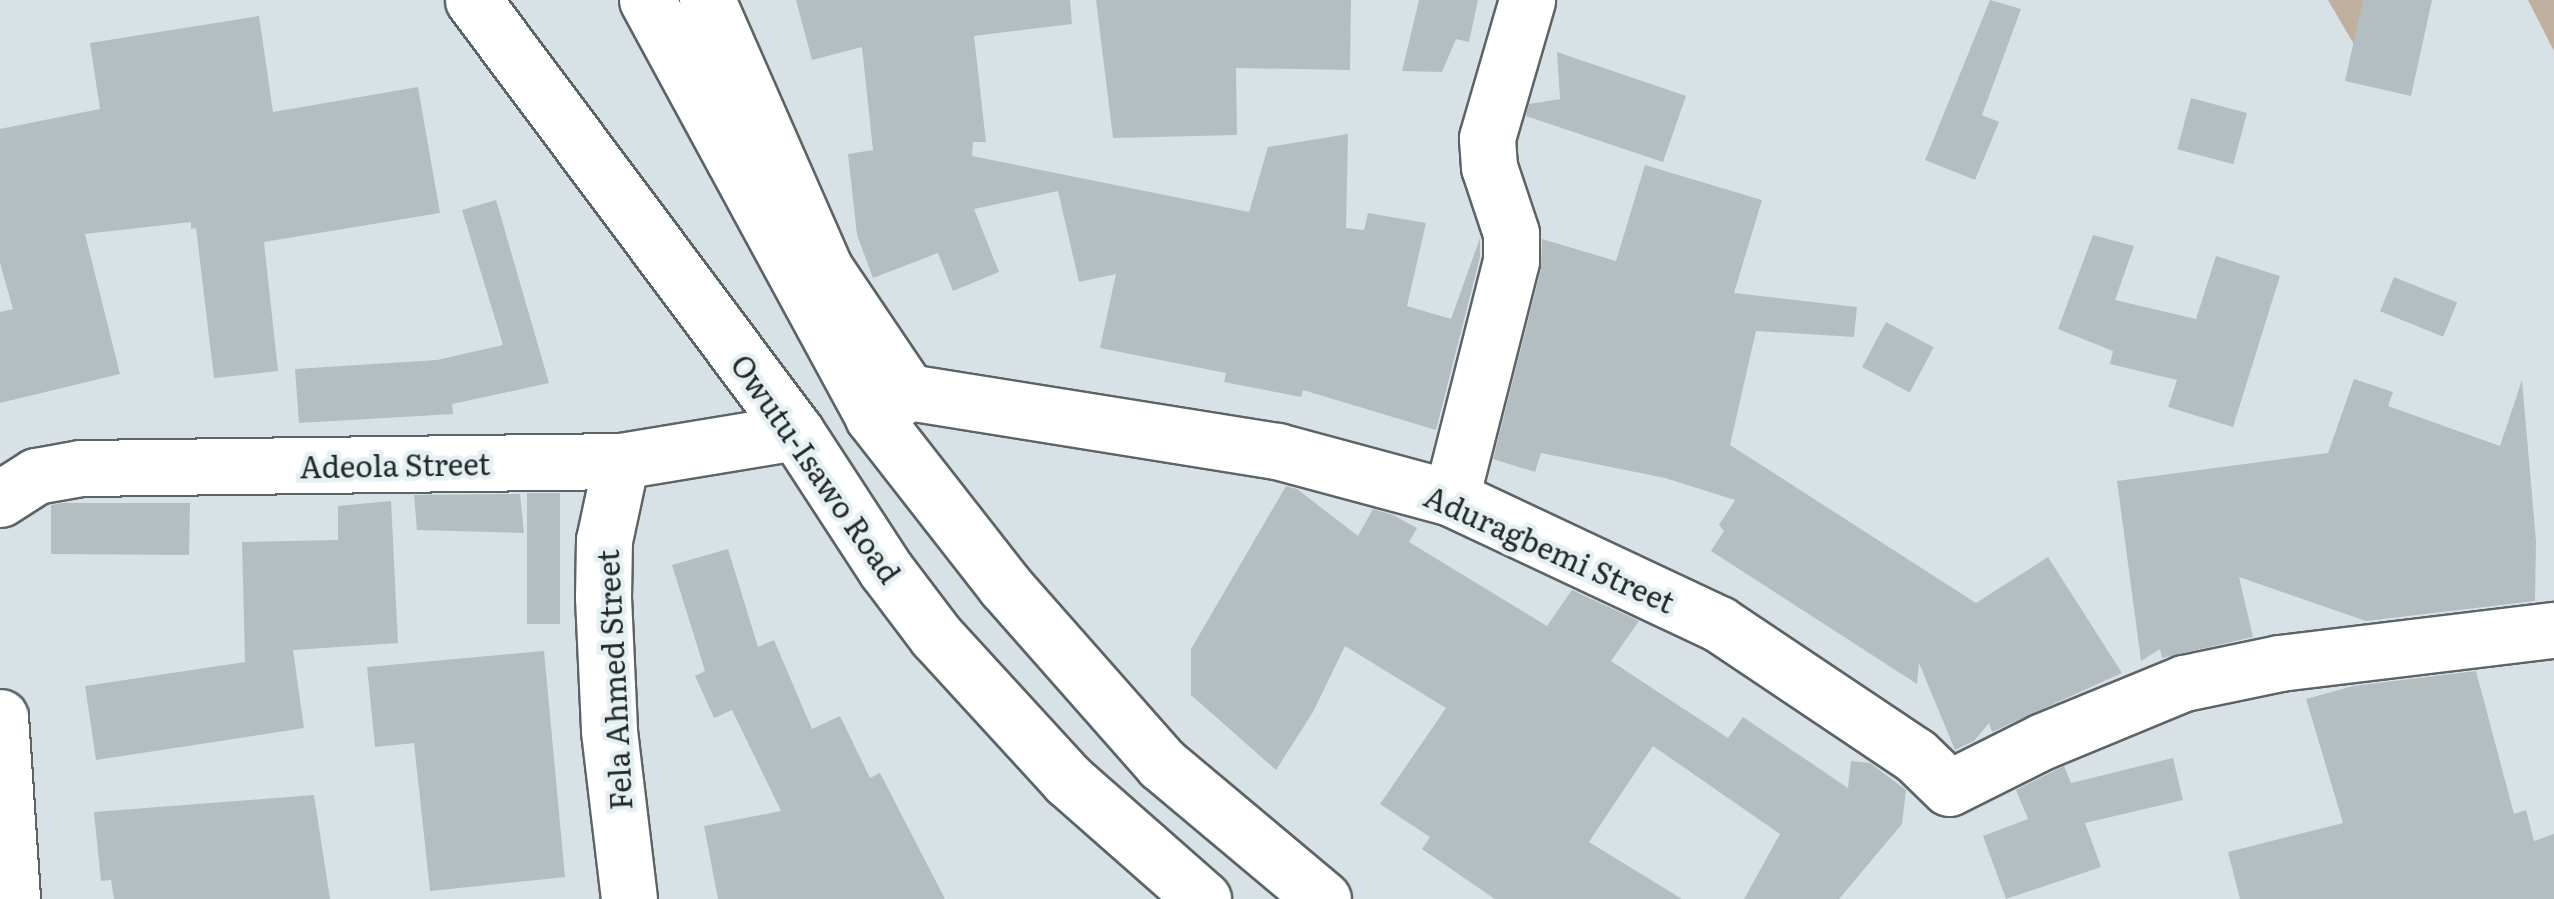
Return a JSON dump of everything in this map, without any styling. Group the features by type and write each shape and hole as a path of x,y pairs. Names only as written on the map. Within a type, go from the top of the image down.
{"street":[{"name":"Owutu-Isawo Road","path":"472,0 796,432 886,570 958,661 1068,780 1203,899"},
{"path":"647,0 1005,586 1162,764 1323,899"},
{"path":"707,0 825,269 891,404"},
{"path":"1451,498 1511,261 1512,233 1490,167 1487,138 1527,0"},
{"name":"Aduragbemi Street","path":"891,404 1276,451 1451,498 1719,624 1916,755 1949,788 2044,741 2184,683 2280,663 2554,630"},
{"name":"Adeola Street","path":"0,499 36,476 80,468 621,462 796,432"},
{"name":"Fela Ahmed Street","path":"621,462 604,540 603,598 609,731 629,899"},
{"path":"0,718 12,899"}],"shaded area":[{"path":"2328,0 2390,0 2359,53"},
{"path":"2528,0 2554,0 2554,51"}],"building":[{"path":"796,0 1070,0 1072,24 974,36 986,142 973,142 972,156 1249,212 1268,147 1348,134 1346,228 1364,230 1368,213 1426,223 1407,306 1451,319 1480,238 1480,257 1436,430 1303,390 1301,397 1224,382 1226,373 1100,348 1116,274 1079,282 1058,191 974,209 999,272 953,291 938,253 873,278 857,235 848,154 873,150 862,47 812,60"},
{"path":"1096,0 1351,0 1350,70 1236,68 1237,135 1113,138"},
{"path":"1419,0 1478,0 1469,42 1456,39 1442,72 1402,71"},
{"path":"1990,0 2021,9 1982,115 1999,122 1975,180 1925,160"},
{"path":"2363,0 2432,0 2411,96 2345,81"},
{"path":"259,16 273,112 418,87 440,213 264,242 278,371 214,378 196,228 191,229 191,222 85,234 120,374 0,403 0,312 13,309 0,263 0,129 100,109 90,43"},
{"path":"1557,52 1686,96 1663,162 1526,116 1529,104 1560,99"},
{"path":"2191,98 2247,113 2233,164 2177,149"},
{"path":"1645,165 1762,200 1734,293 1857,307 1854,337 1756,331 1730,445 1976,603 2048,557 2122,673 1992,732 1989,723 1974,741 1955,750 1919,663 1917,684 1711,551 1724,531 1719,525 1735,500 1665,478 1541,453 1535,472 1493,459 1541,269 1542,239 1616,261"},
{"path":"496,200 549,383 452,404 453,414 299,423 295,369 437,360 503,345 462,210"},
{"path":"2093,235 2134,246 2115,300 2196,319 2216,256 2280,276 2233,427 2168,407 2177,380 2110,364 2113,351 2058,329"},
{"path":"2394,277 2457,302 2443,337 2380,311"},
{"path":"1886,322 1934,347 1910,392 1862,367"},
{"path":"2354,379 2393,392 2388,406 2500,446 2522,380 2536,541 2535,601 2366,621 2239,577 2253,637 2162,658 2160,649 2141,661 2117,481 2328,453"},
{"path":"1286,486 1297,489 1358,536 1373,509 1393,515 1417,528 1409,542 1547,626 1572,590 1639,621 1611,661 1728,738 1743,717 1848,788 1851,761 1870,763 1906,790 1902,824 1839,899 1744,899 1780,834 1653,746 1589,842 1682,899 1495,899 1422,849 1430,837 1380,804 1446,708 1345,646 1313,712 1276,770 1191,695 1191,649"},
{"path":"527,493 560,493 560,624 527,624"},
{"path":"520,494 524,533 417,530 414,495"},
{"path":"391,501 398,643 293,650 304,728 96,760 85,686 245,662 242,542 338,540 338,506"},
{"path":"190,503 189,555 51,554 51,505"},
{"path":"728,549 758,647 774,640 812,729 840,716 870,778 880,773 945,899 718,899 704,826 781,811 732,710 714,718 695,676 705,671 672,565"},
{"path":"544,651 565,877 430,891 414,743 375,747 367,667"},
{"path":"2476,671 2514,814 2526,810 2534,841 2554,834 2554,899 2240,899 2228,852 2343,823 2306,699 2353,686"},
{"path":"2173,758 2183,800 2085,823 2101,867 2006,899 1983,836 2028,819 2016,790 2064,766 2071,783"},
{"path":"314,795 330,899 114,899 111,880 101,881 94,812"}]}
